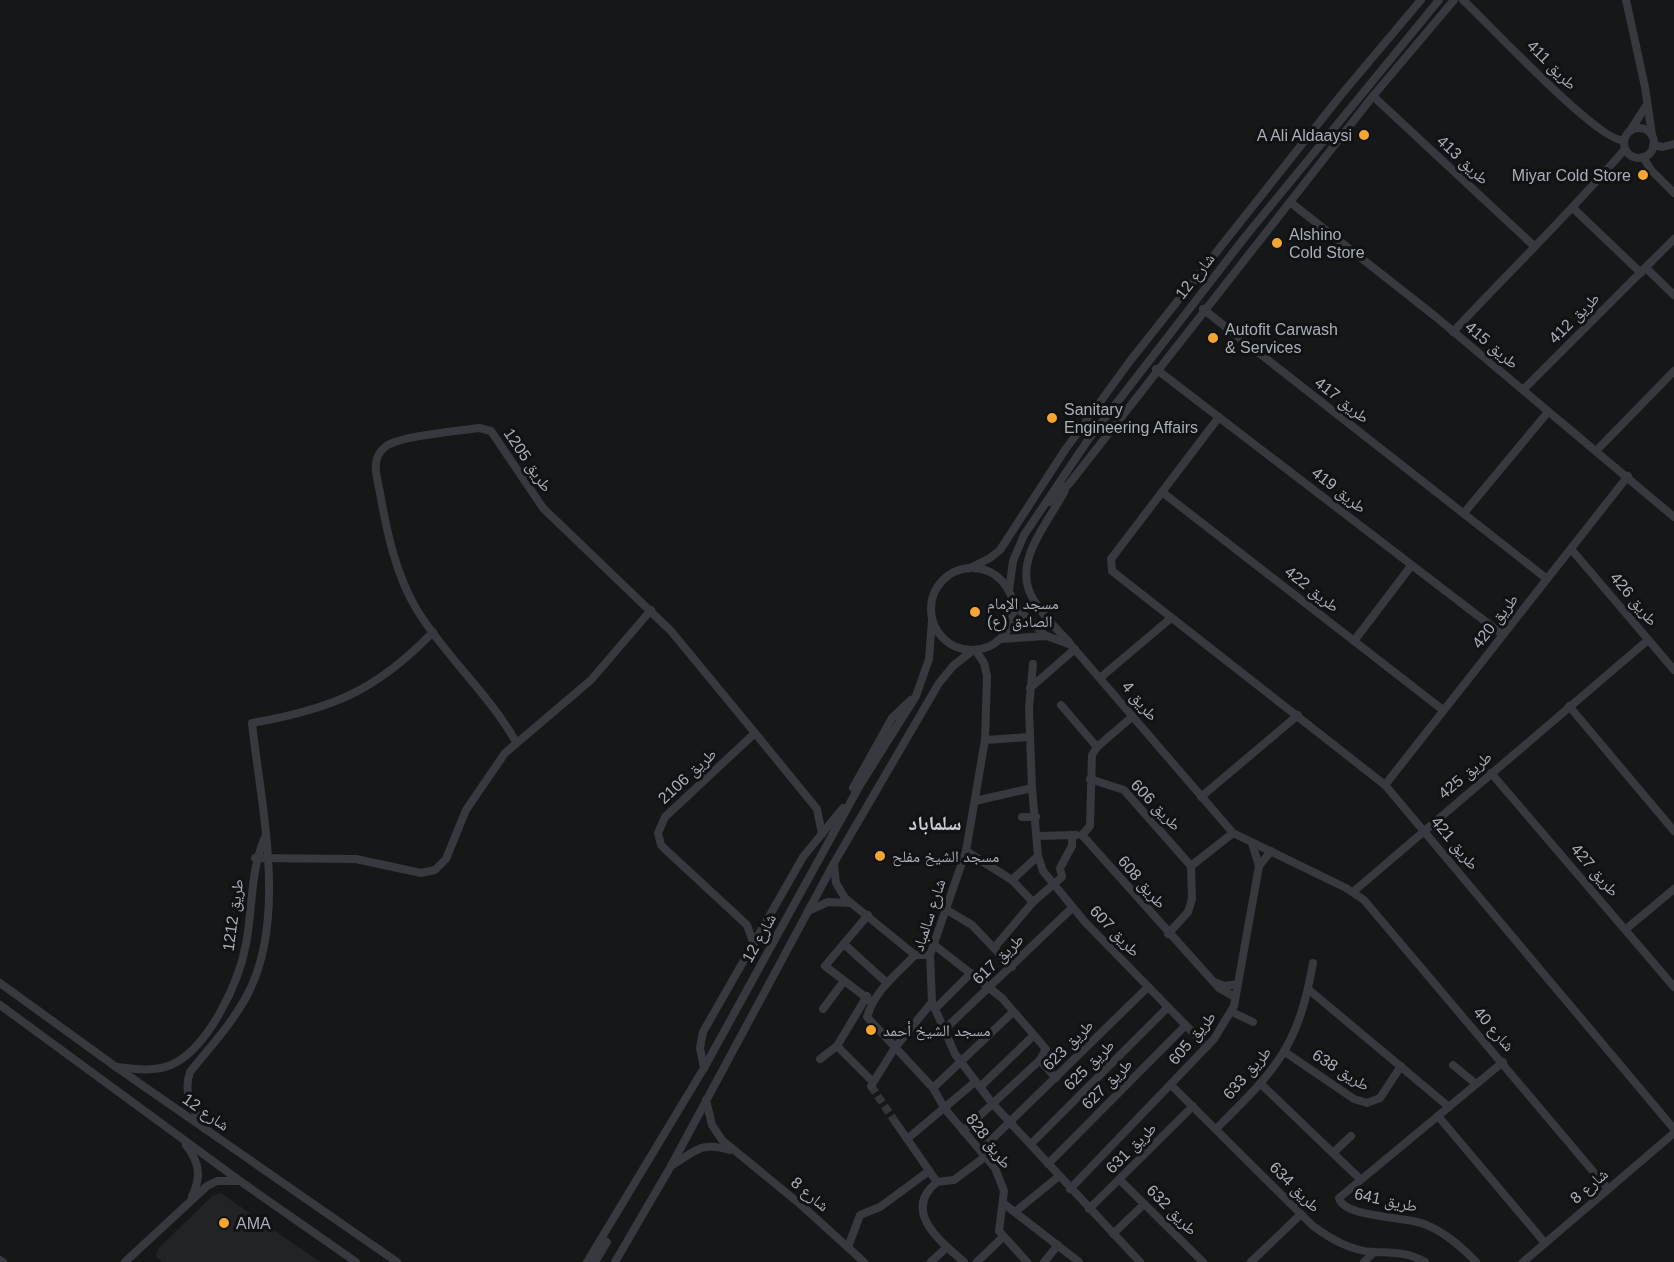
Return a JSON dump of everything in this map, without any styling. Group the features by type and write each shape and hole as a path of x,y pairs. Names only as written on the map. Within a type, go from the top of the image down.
{"street":[{"name":"شارع 12","path":"970,568 1000,550 1065,450 1130,361 1341,95 1421,0"},
{"name":"شارع 12","path":"1009,590 1017,548 1041,508 1088,440 1148,359 1439,0"},
{"path":"1030,688 1073,647 1031,595 1026,567 1029,554 1069,484 1203,309 1373,96 1454,0"},
{"name":"طريق 411","path":"1463,0 1578,112 1606,134 1625,145"},
{"path":"1625,145 1631,156 1643,157 1651,151 1652,140 1647,103 1626,0"},
{"name":"طريق 413","path":"1373,96 1533,246"},
{"path":"1453,332 1533,246 1574,209 1625,145 1630,131 1647,103"},
{"path":"1630,131 1639,129 1663,147 1674,144"},
{"path":"1643,157 1651,170 1674,193"},
{"name":"طريق 415","path":"1290,202 1453,332 1673,515"},
{"path":"1574,209 1643,271 1674,294"},
{"name":"طريق 412","path":"1523,390 1674,239"},
{"name":"طريق 417","path":"1203,309 1547,579"},
{"name":"طريق 419","path":"1156,369 1503,635"},
{"path":"1597,450 1674,371"},
{"path":"1464,513 1548,412"},
{"path":"1162,492 1219,417"},
{"name":"طريق 1205","path":"516,742 494,708 433,632 408,593 393,554 384,517 376,461 382,449 395,441 478,428 485,428 496,436 526,487 555,520 651,610 755,733 817,809 822,834"},
{"name":"طريق 420","path":"1385,785 1628,476"},
{"path":"1041,508 1069,484"},
{"name":"طريق 421","path":"1162,492 1111,559 1112,571 1385,785 1674,1131"},
{"name":"طريق 422","path":"1162,492 1443,710"},
{"name":"طريق 426","path":"1571,549 1674,670"},
{"path":"1354,641 1411,566"},
{"path":"1014,605 1009,629 1001,639 987,648 974,651 958,649 946,642 937,633 932,621 931,603 941,582 950,574 970,568 993,573 1009,590 1014,605 1047,636"},
{"path":"255,858 356,860 421,873 435,870 446,859 459,825 476,794 516,742 591,680 651,610"},
{"path":"1101,678 1171,618"},
{"name":"شارع 12","path":"586,1262 625,1202 704,1068 860,786 916,696 929,659 932,621"},
{"name":"طريق 1212","path":"205,1129 188,1098 186,1089 190,1072 233,1018 246,997 254,978 267,922 271,872 252,723 320,709 352,696 408,659 433,632"},
{"path":"1001,639 1047,636"},
{"name":"طريق 4","path":"1047,636 1073,647 1233,833 1353,892"},
{"name":"طريق 425","path":"1353,892 1648,639"},
{"name":"شارع 12","path":"615,1262 671,1166 834,863 939,682 952,666 974,651"},
{"name":"شارع سالمباد","path":"974,651 984,663 987,676 985,740 966,851 930,956 933,1005 961,1062 977,1085 1058,1177 1140,1262"},
{"name":"طريق 607","path":"1033,664 1030,688 1032,788 1038,856 1043,870 1072,908 1208,1047"},
{"path":"704,1068 700,1048 703,1032 753,942 804,856 837,815 892,718 916,696"},
{"path":"1061,705 1097,747"},
{"path":"1569,706 1674,831"},
{"path":"1202,797 1298,715"},
{"path":"1037,836 1082,835 1090,826 1092,755 1097,747 1133,716"},
{"name":"طريق 2106","path":"753,942 752,933 744,921 661,846 658,832 665,817 755,733"},
{"path":"985,740 1030,737"},
{"name":"طريق 427","path":"1491,773 1674,987"},
{"name":"طريق 606","path":"1090,779 1124,790 1191,866"},
{"path":"975,801 1032,788"},
{"path":"817,809 826,814 837,815"},
{"path":"1022,817 1036,817"},
{"path":"1168,934 1188,912 1192,899 1191,866 1233,833"},
{"path":"994,948 1033,902 1063,876 1059,870 1072,846 1072,835"},
{"name":"طريق 608","path":"1082,835 1211,980 1221,990 1235,997"},
{"name":"طريق 1212","path":"116,1067 143,1070 170,1065 187,1053 220,1012 241,965 246,944 255,858 265,837"},
{"name":"طريق 605","path":"1070,1189 1208,1047 1232,1012 1259,866 1252,843"},
{"path":"966,851 1012,880 1033,902"},
{"name":"طريق 605","path":"1259,866 1271,851"},
{"path":"1012,880 1038,856"},
{"path":"834,863 836,883 852,904 915,955 930,956"},
{"path":"1626,929 1674,889"},
{"name":"شارع 40","path":"1353,892 1364,900 1608,1189"},
{"path":"808,911 836,900 852,904"},
{"name":"طريق 617","path":"944,1030 991,988 1072,908"},
{"path":"947,910 972,925 1012,967"},
{"path":"868,915 825,966 869,999"},
{"path":"744,921 753,924 766,920"},
{"path":"844,944 887,982"},
{"path":"933,944 991,988 1046,1049 1042,1056 963,1131"},
{"path":"820,1059 837,1046 869,999 915,955"},
{"name":"طريق 633","path":"1216,1129 1261,1084 1285,1052 1300,1021 1313,963"},
{"path":"837,1046 871,1083 894,1049 933,1005 971,973"},
{"path":"1211,980 1225,986 1238,984"},
{"path":"824,1009 844,981"},
{"name":"شارع 12","path":"0,983 116,1067 397,1262"},
{"name":"طريق 623","path":"937,1182 954,1180 984,1153 1009,1122 1148,987"},
{"path":"1308,988 1449,1107"},
{"name":"طريق 828","path":"869,999 868,1018 894,1049 933,1088 945,1109 984,1153 1000,1180 1003,1203 999,1226 1003,1237"},
{"path":"0,1005 240,1181 356,1262"},
{"name":"طريق 625","path":"1031,1144 1168,1007"},
{"path":"933,1088 1013,1012"},
{"path":"1232,1012 1253,1022"},
{"name":"طريق 627","path":"1048,1164 1186,1025"},
{"path":"907,1139 977,1085 1033,1036"},
{"name":"طريق 638","path":"1285,1052 1354,1099 1367,1103 1380,1098 1401,1066"},
{"path":"1042,1056 1056,1078"},
{"name":"طريق 641","path":"1476,1262 1454,1241 1424,1224 1401,1217 1363,1214 1344,1206 1339,1201 1340,1195 1503,1062"},
{"path":"1453,1065 1476,1084"},
{"path":"1261,1084 1360,1179"},
{"name":"طريق 634","path":"1171,1085 1313,1226 1342,1244 1374,1252 1405,1254 1425,1262"},
{"name":"شارع 8","path":"706,1100 712,1125 733,1151 800,1204 864,1262"},
{"name":"طريق 631","path":"1089,1209 1193,1106"},
{"path":"1438,1116 1545,1243"},
{"path":"896,1124 937,1182 924,1195 923,1213 932,1231 964,1262"},
{"name":"شارع 8","path":"1523,1262 1674,1131"},
{"path":"1333,1153 1351,1136"},
{"path":"182,1138 195,1156 200,1174 190,1202"},
{"name":"شارع 8","path":"671,1166 697,1148 706,1145 733,1151"},
{"path":"848,1247 860,1215 880,1207 929,1171"},
{"path":"1015,1212 1058,1177"},
{"name":"طريق 632","path":"1120,1180 1203,1262"},
{"path":"125,1262 190,1202 217,1181 240,1181"},
{"path":"595,1262 622,1218 625,1202"},
{"path":"1003,1203 1079,1262"},
{"path":"1113,1234 1144,1204"},
{"path":"1251,1262 1301,1214"},
{"path":"978,1262 1003,1237 1028,1262"},
{"path":"1044,1262 1058,1245"},
{"path":"931,1262 947,1247"},
{"path":"1364,1262 1374,1252"}],"shaded area":[{"name":"AMA","path":"221,1193 320,1262 162,1262 156,1256 158,1249 212,1196"}],"tunnel":[{"path":"871,1086 896,1123"}],"place":[{"name":"A Ali Aldaaysi","path":"1364,135"},
{"name":"Miyar Cold Store","path":"1643,175"},
{"name":"Alshino Cold Store","path":"1277,243"},
{"name":"Autofit Carwash & Services","path":"1213,338"},
{"name":"Sanitary Engineering Affairs","path":"1052,418"},
{"name":"مسجد الإمام الصادق (ع)","path":"975,612"},
{"name":"مسجد الشيخ مفلح","path":"880,856"},
{"name":"مسجد الشيخ أحمد","path":"871,1030"},
{"name":"AMA","path":"224,1223"}],"district":[{"name":"سلماباد","path":"935,823"}]}
